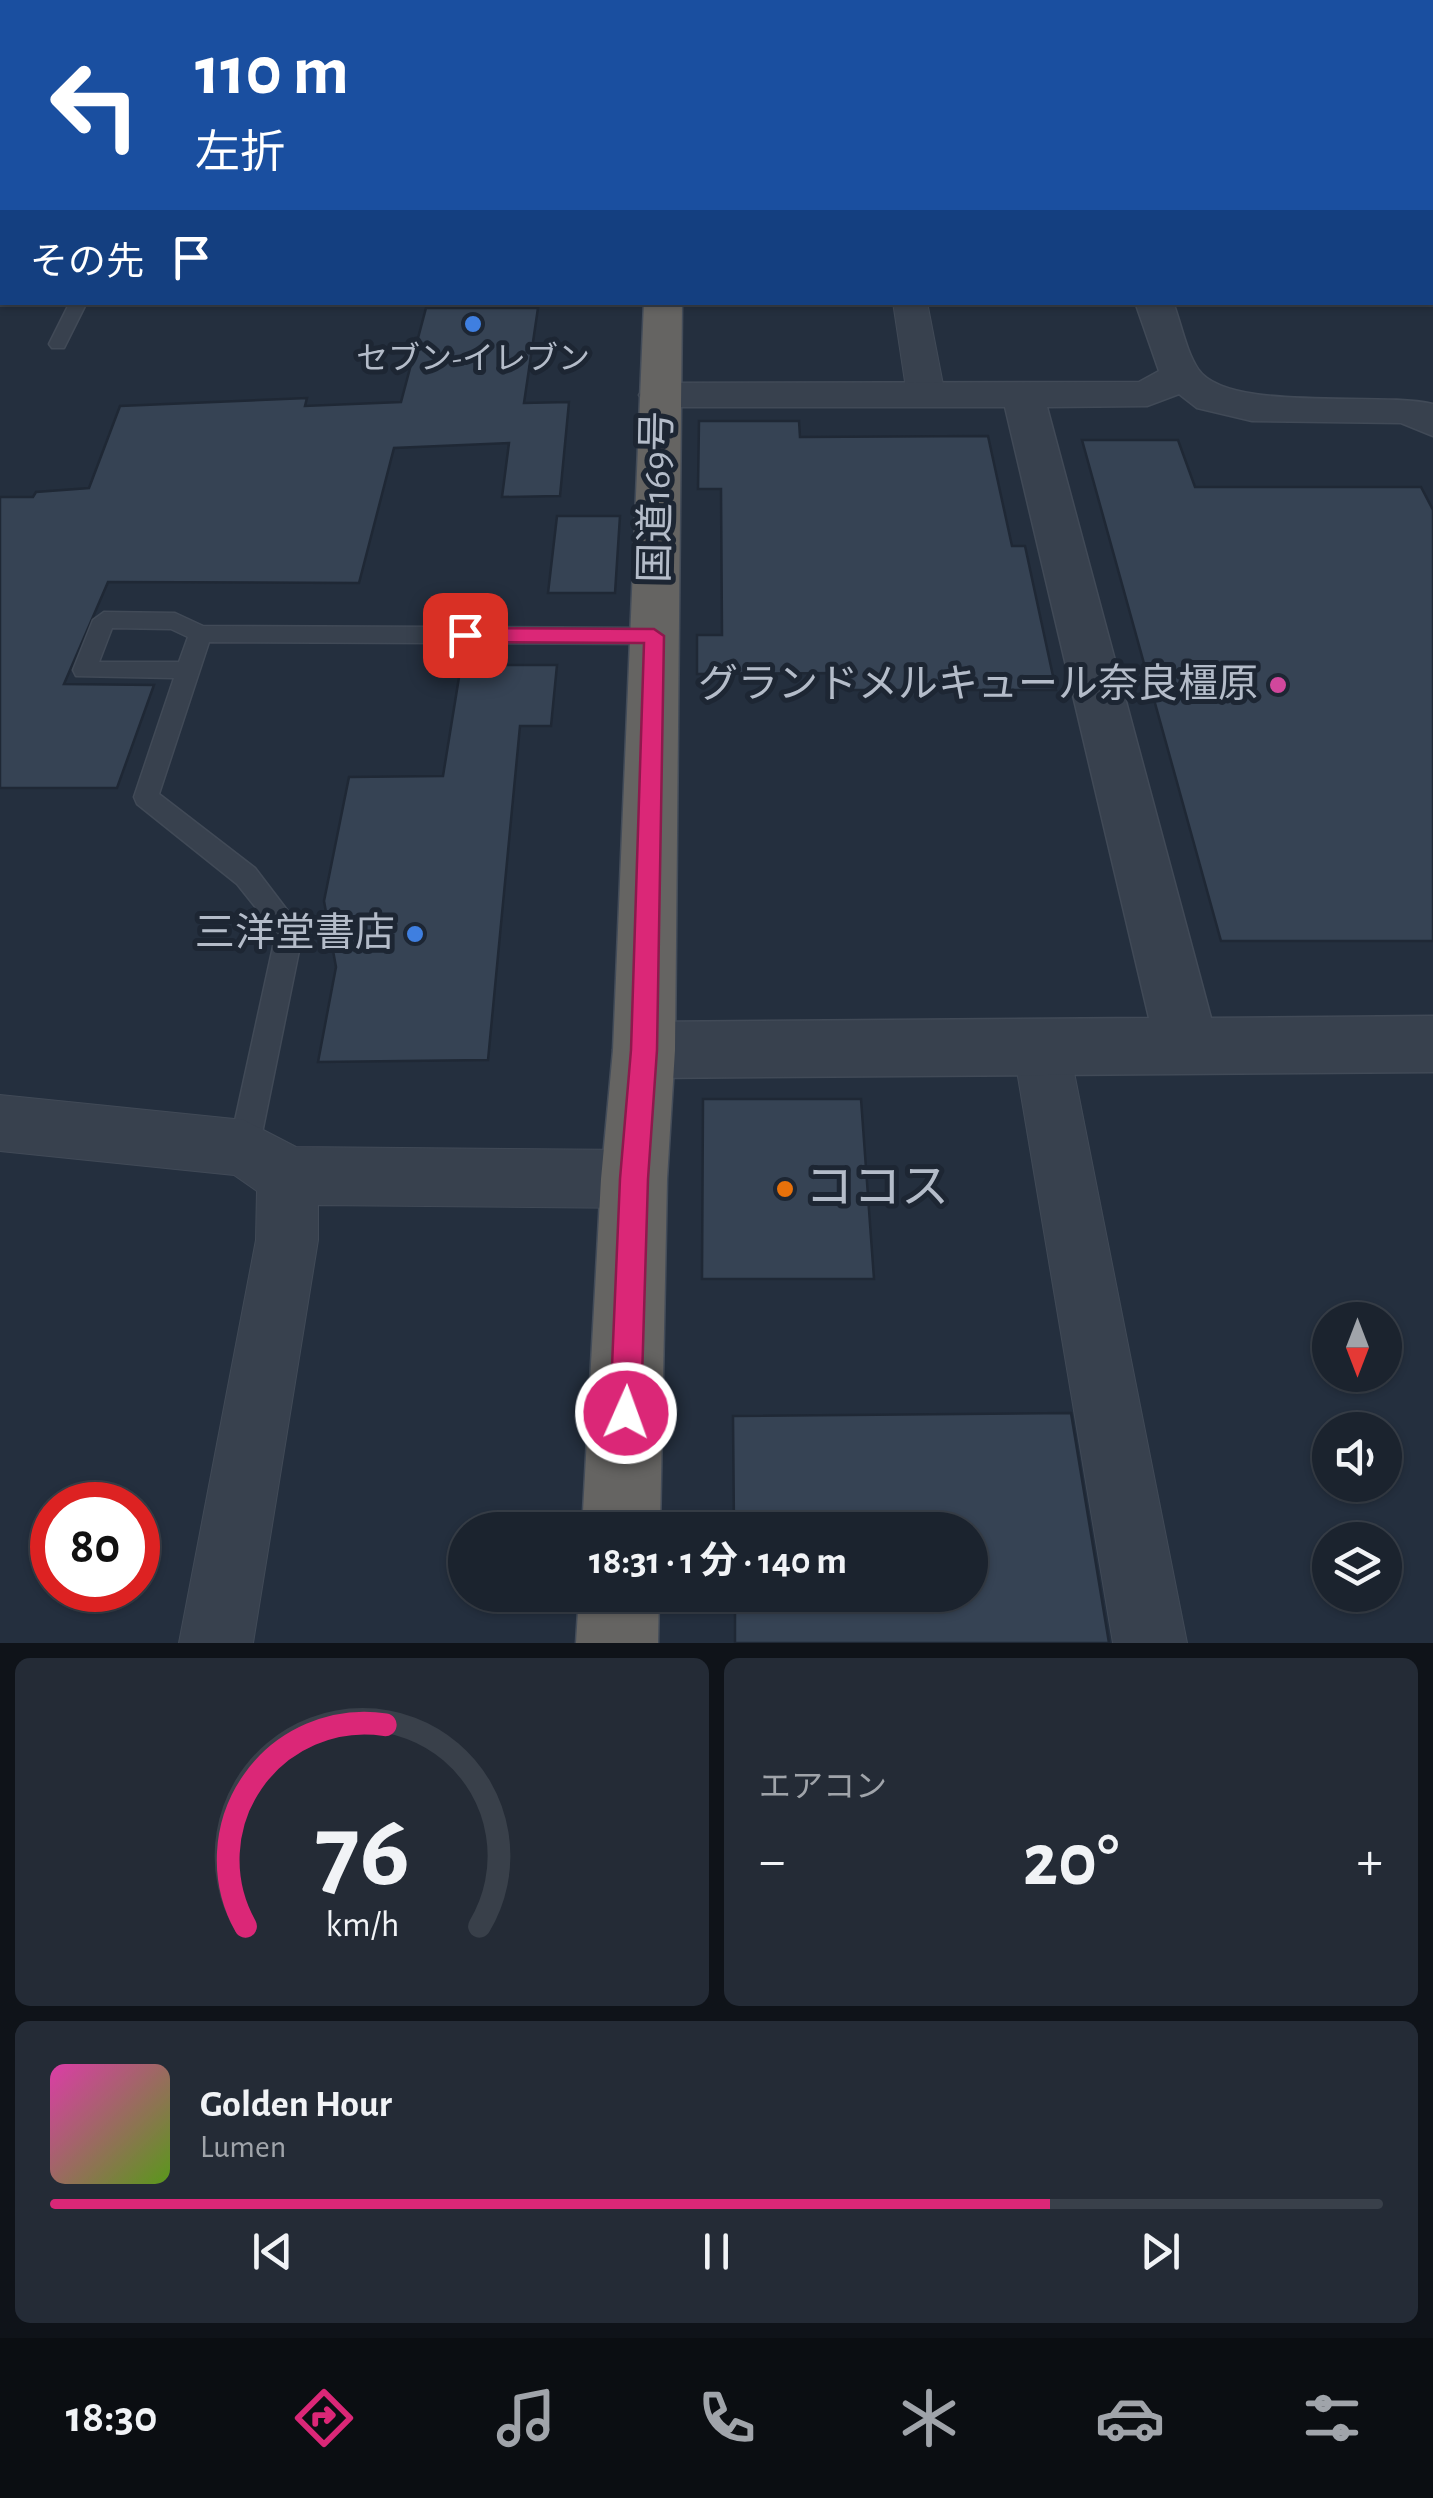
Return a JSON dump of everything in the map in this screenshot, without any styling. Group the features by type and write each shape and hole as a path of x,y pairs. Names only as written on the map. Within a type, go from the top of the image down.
{"highway":[{"name":"国道169号","path":"622,1512 634,1179 644,1050 663,305"},
{"path":"617,1643 618,1612"}],"street":[{"path":"911,305 926,395"},
{"path":"1155,305 1181,376 1212,399 1252,408 1401,410 1433,422"},
{"path":"660,395 1147,394 1181,376"},
{"path":"1023,395 1187,1045"},
{"path":"644,1050 1433,1044"},
{"path":"1041,1047 1150,1643"},
{"path":"0,1123 266,1162 634,1179"},
{"path":"216,1643 287,1240 266,1162"}],"lane":[{"path":"58,344 77,305"},
{"path":"188,670 84,670 104,620 175,621 200,634 654,636"},
{"path":"200,634 146,798 246,876 290,931 266,1162"}],"building":[{"path":"426,308 538,308 524,403 569,402 560,496 502,497 509,443 394,448 359,583 108,582 64,684 154,685 117,788 0,788 0,497 33,497 36,492 89,488 120,406 307,398 305,406 401,402"},
{"path":"699,421 799,421 800,437 988,436 1012,546 1025,546 1056,690 846,690 845,673 697,674 697,635 722,635 721,489 698,489"},
{"path":"1082,440 1178,440 1195,487 1421,487 1433,510 1433,941 1221,941"},
{"path":"557,516 620,516 615,593 548,593"},
{"name":"三洋堂書店","path":"461,665 557,665 551,726 520,726 488,1060 318,1062 336,967 324,901 349,777 443,776"},
{"name":"ココス","path":"703,1099 861,1099 874,1279 702,1279"},
{"path":"1071,1413 1109,1643 735,1643 735,1612 988,1612 988,1512 734,1512 733,1416"}],"place":[{"name":"セブン-イレブン","path":"473,324"},
{"name":"グランドメルキュール奈良橿原","path":"1278,685"},
{"name":"三洋堂書店","path":"415,934"},
{"name":"ココス","path":"785,1189"}],"route":[{"path":"465,635 654,636 644,1050 634,1179 626,1413"}]}
